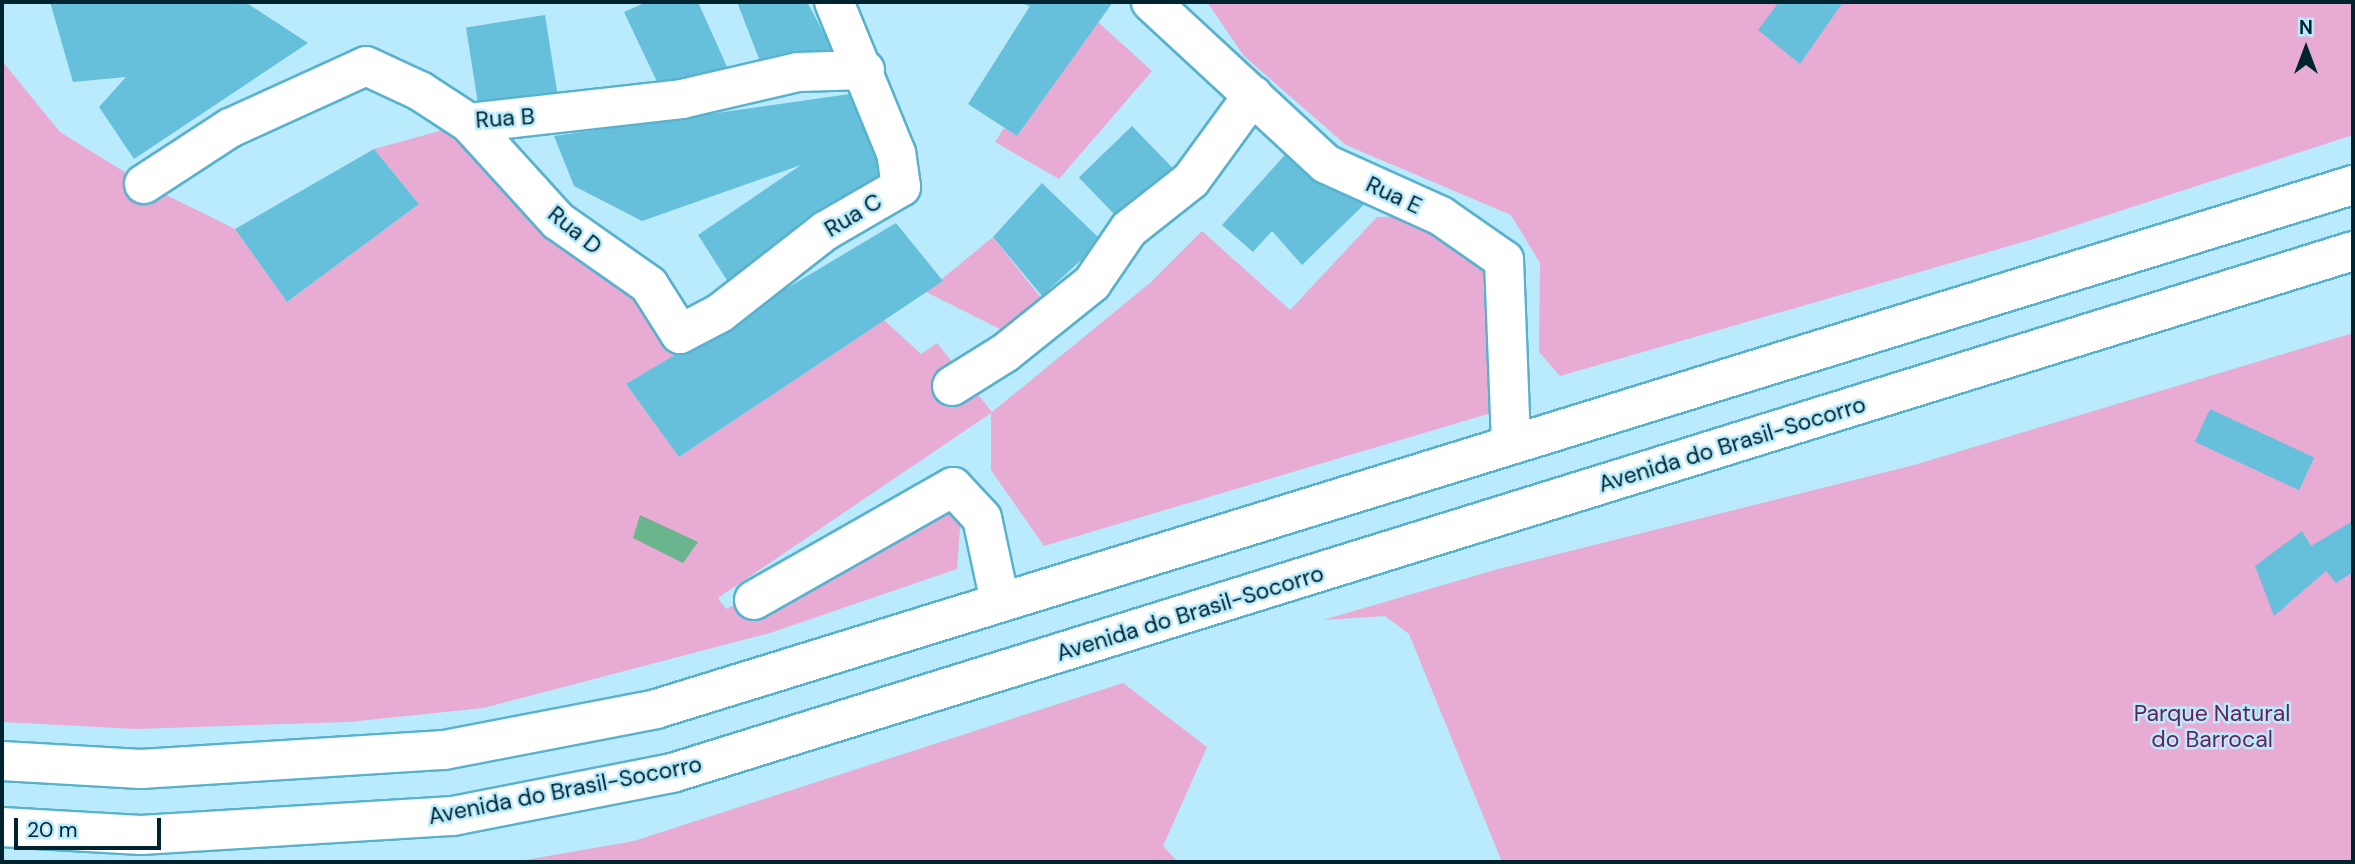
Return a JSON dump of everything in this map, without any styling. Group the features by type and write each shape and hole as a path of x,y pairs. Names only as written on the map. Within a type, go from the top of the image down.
{"main road":[{"name":"Rua C","path":"680,334 720,313 825,231 901,187 896,153 866,70 834,2"},
{"name":"Rua E","path":"1150,2 1326,164 1441,216 1504,260 1511,444"},
{"name":"Rua B","path":"144,184 230,128 366,66 420,91 469,123 682,99 797,72 866,70"},
{"path":"952,386 1005,354 1091,283 1129,229 1191,180 1253,95"},
{"name":"Rua D","path":"469,123 558,221 649,285 680,334"},
{"path":"2,761 141,769 444,750 656,709 2353,185"},
{"name":"Avenida do Brasil-Socorro","path":"2,827 141,835 453,816 672,773 2353,251"},
{"path":"754,600 953,487 982,518 1000,602"}],"green space":[{"path":"1207,2 2353,2 2353,135 2037,238 1560,376 1539,352 1540,263 1511,215 1346,145 1244,56"},
{"path":"1098,22 1152,71 1059,179 995,142 1004,128 1017,136"},
{"path":"2,61 60,132 144,184 235,229 287,302 419,204 374,149 469,123 685,349 626,384 679,457 884,320 921,354 937,343 992,412 1150,283 1202,231 1290,310 1377,217 1441,216 1504,260 1508,408 1044,546 991,470 991,413 718,598 726,609 944,509 961,515 957,569 770,633 483,708 349,722 136,729 2,722"},
{"path":"993,237 1053,313 1022,340 926,292"},
{"name":"Parque Natural do Barrocal","path":"2353,333 2353,862 1502,862 1409,634 1385,616 1323,620 1498,569 1914,465"},
{"path":"1123,683 1207,747 1163,846 1178,862 514,862 634,841"}],"shaded area":[{"path":"640,515 698,542 683,563 633,538"}],"building":[{"path":"50,2 245,2 308,43 134,159 99,107 126,77 73,82"},
{"path":"647,2 698,2 728,69 658,84 624,12"},
{"path":"737,2 807,2 833,50 763,69"},
{"path":"1016,2 1113,2 1017,136 968,104 1030,6"},
{"path":"1779,2 1843,2 1800,64 1758,30"},
{"path":"545,15 558,94 478,107 466,28"},
{"path":"857,93 882,175 730,285 698,235 801,165 642,221 574,186 554,136"},
{"path":"1132,126 1175,171 1122,222 1079,177"},
{"path":"1299,139 1380,189 1302,265 1272,231 1253,252 1222,225"},
{"path":"374,149 419,204 287,302 235,229"},
{"path":"1042,183 1102,241 1042,296 993,237"},
{"path":"896,223 943,281 679,457 626,384"},
{"path":"2210,409 2314,458 2299,490 2195,442"},
{"path":"2353,521 2353,572 2336,583 2326,571 2274,616 2255,566 2302,531 2311,546"}]}
